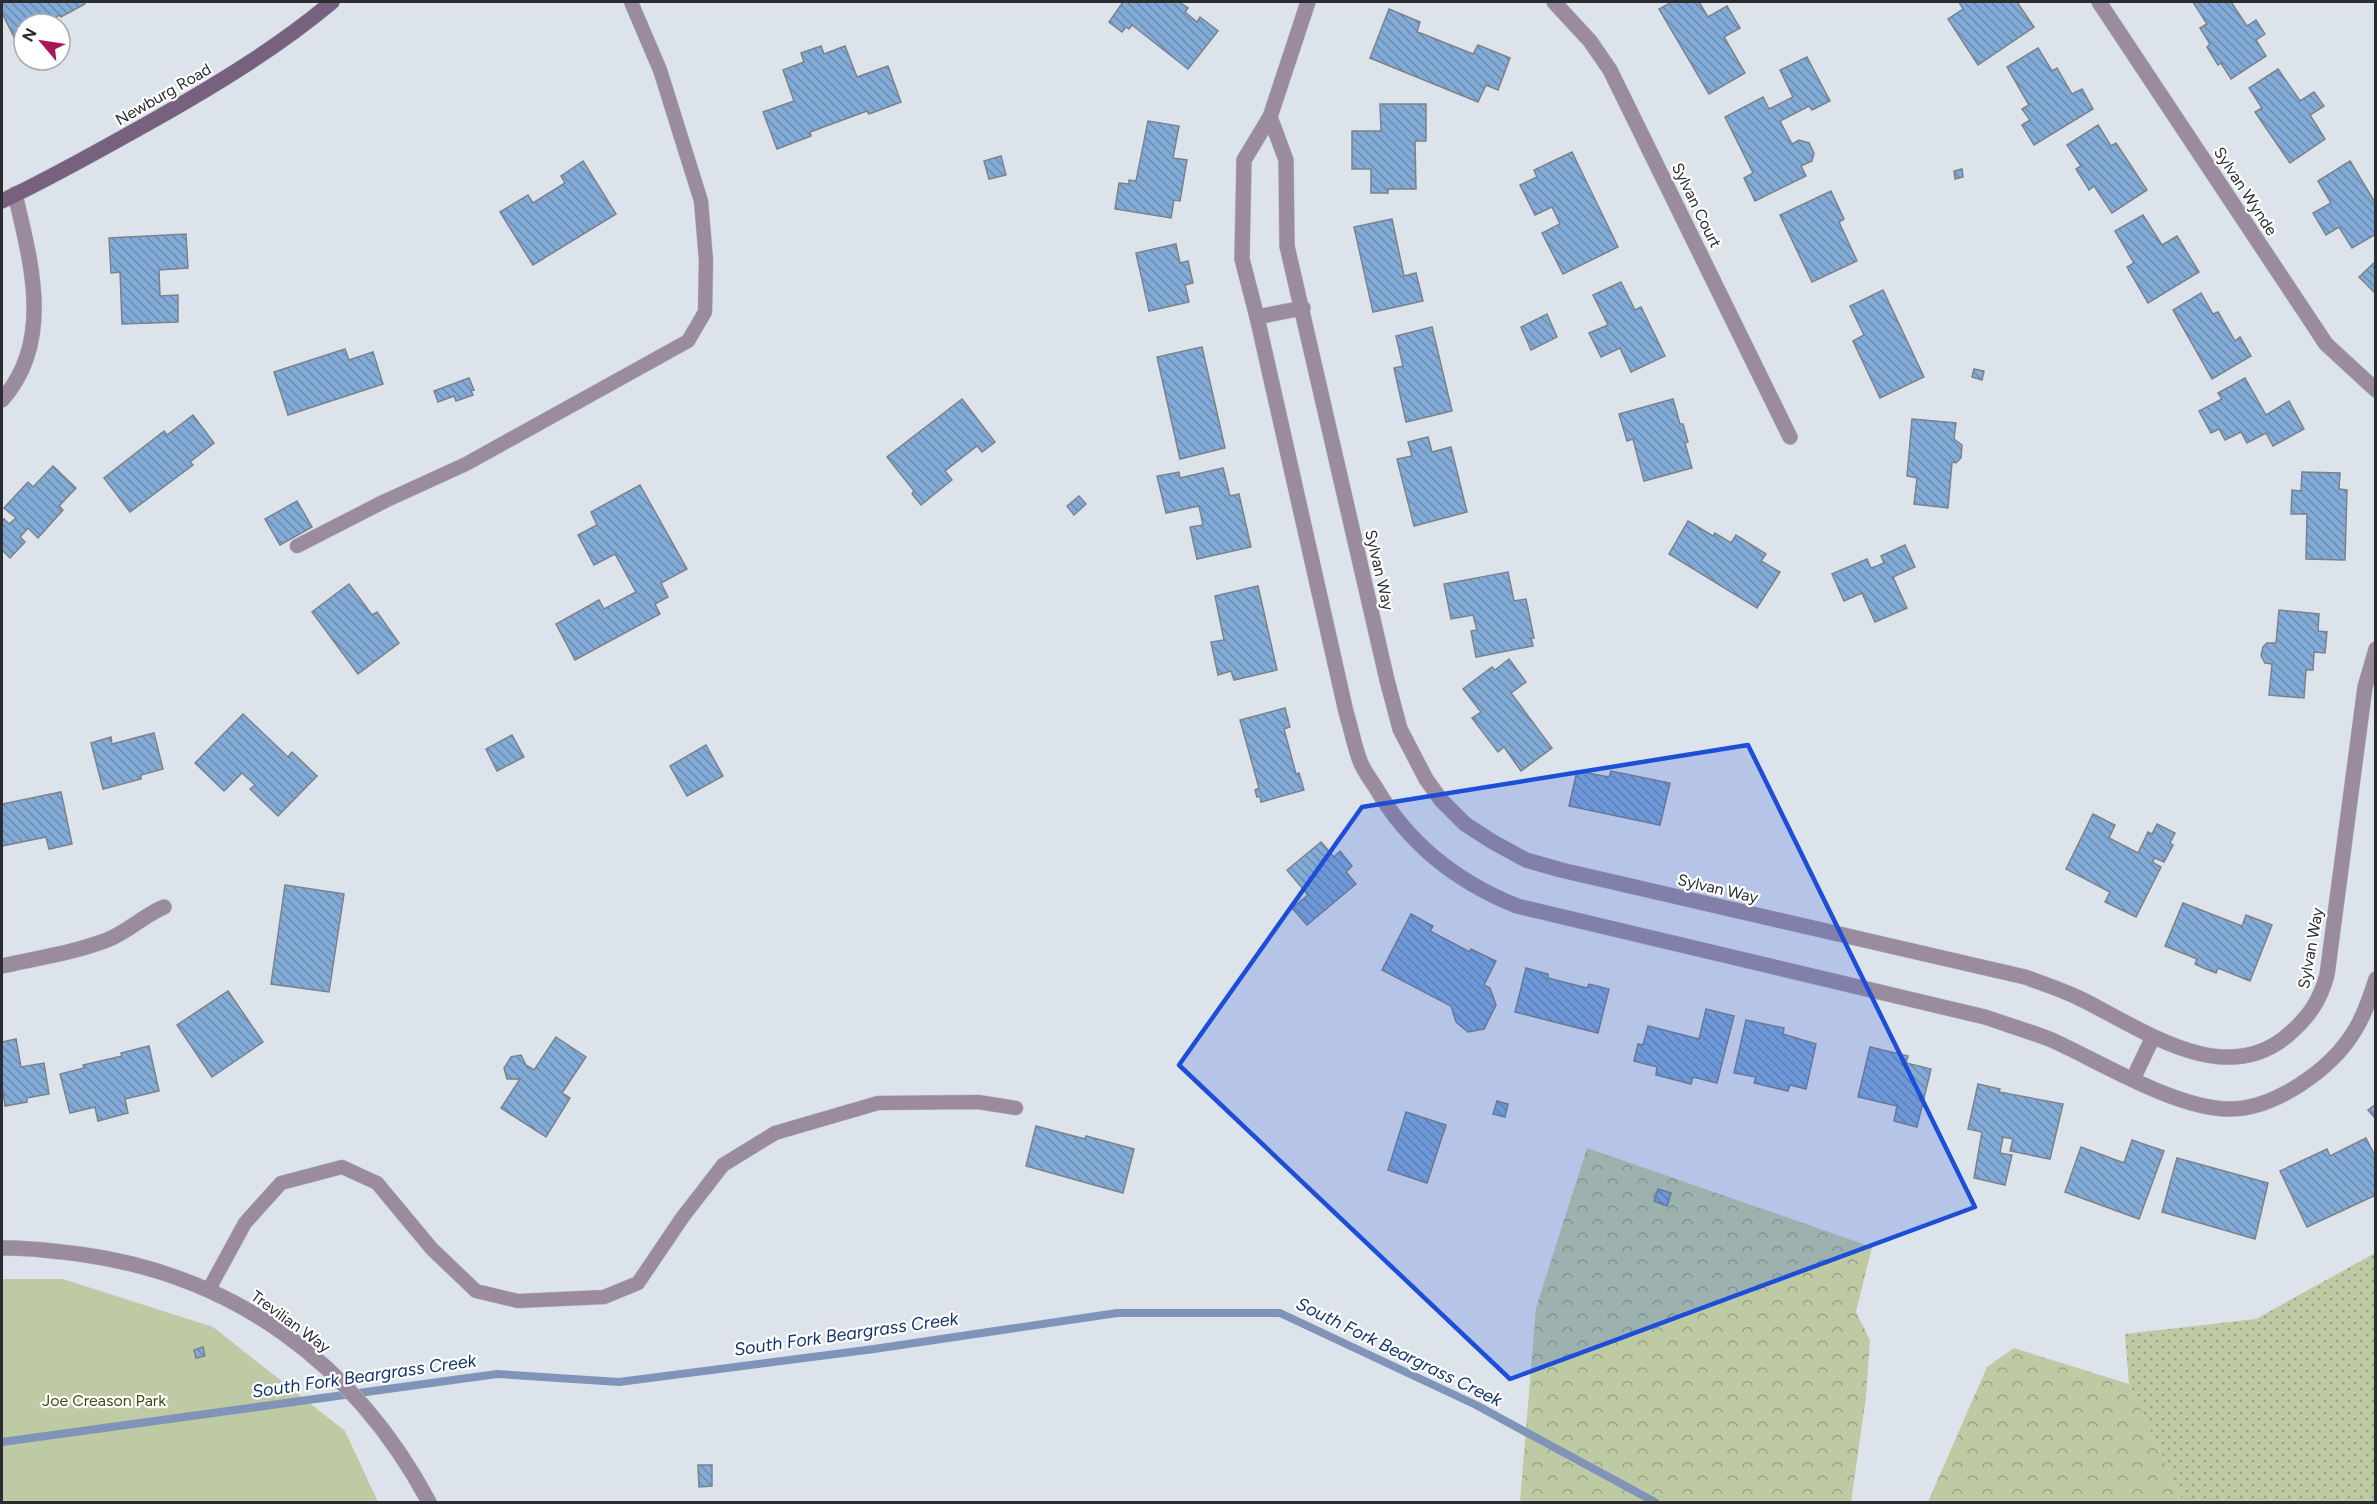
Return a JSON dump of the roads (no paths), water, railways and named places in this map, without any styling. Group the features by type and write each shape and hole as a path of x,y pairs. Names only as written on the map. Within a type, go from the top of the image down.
{"main road":[{"name":"Newburg Road","path":"8,198 71,167 214,86 309,21 332,2"}],"street":[{"path":"1308,2 1270,117 1244,160 1242,259 1257,316 1346,712 1360,762 1391,814 1432,856 1462,880 1484,893 1517,906 1985,1017 2052,1040 2176,1098 2229,1109 2262,1104 2312,1077 2335,1055 2353,1033 2365,1012 2376,979"},
{"name":"Sylvan Court","path":"1554,2 1590,41 1610,70 1790,437"},
{"name":"Sylvan Wynde","path":"2099,2 2326,344 2376,390"},
{"name":"Sylvan Way","path":"1270,117 1286,160 1287,246 1400,729 1426,779 1441,800 1465,824 1526,860 2025,977 2078,998 2191,1053 2233,1058 2258,1053 2279,1043 2311,1013 2322,994 2327,975 2365,687 2376,649"},
{"path":"2,400 27,356 34,331 35,313 31,262 8,198"},
{"path":"1257,316 1303,308"},
{"path":"2,966 74,951 109,939 138,923 150,913 164,907"},
{"path":"2133,1079 2152,1036"},
{"name":"Trevilian Way","path":"2,1248 49,1250 105,1257 159,1270 209,1289 254,1312 297,1344 358,1399 384,1429 416,1478 429,1503"}],"lane":[{"path":"297,546 385,501 466,464 688,341 705,312 706,260 701,201 660,69 631,2"},
{"path":"209,1289 245,1223 281,1183 342,1167 377,1182 432,1249 476,1291 518,1301 604,1297 638,1283 682,1218 723,1165 775,1132 878,1103 978,1102 1016,1108"}],"waterway":[{"name":"South Fork Beargrass Creek","path":"2,1442 497,1374 619,1382 874,1349 1117,1313 1280,1313 1476,1405 1655,1502"}],"park label":[{"name":"Joe Creason Park","path":"104,1400"}]}
